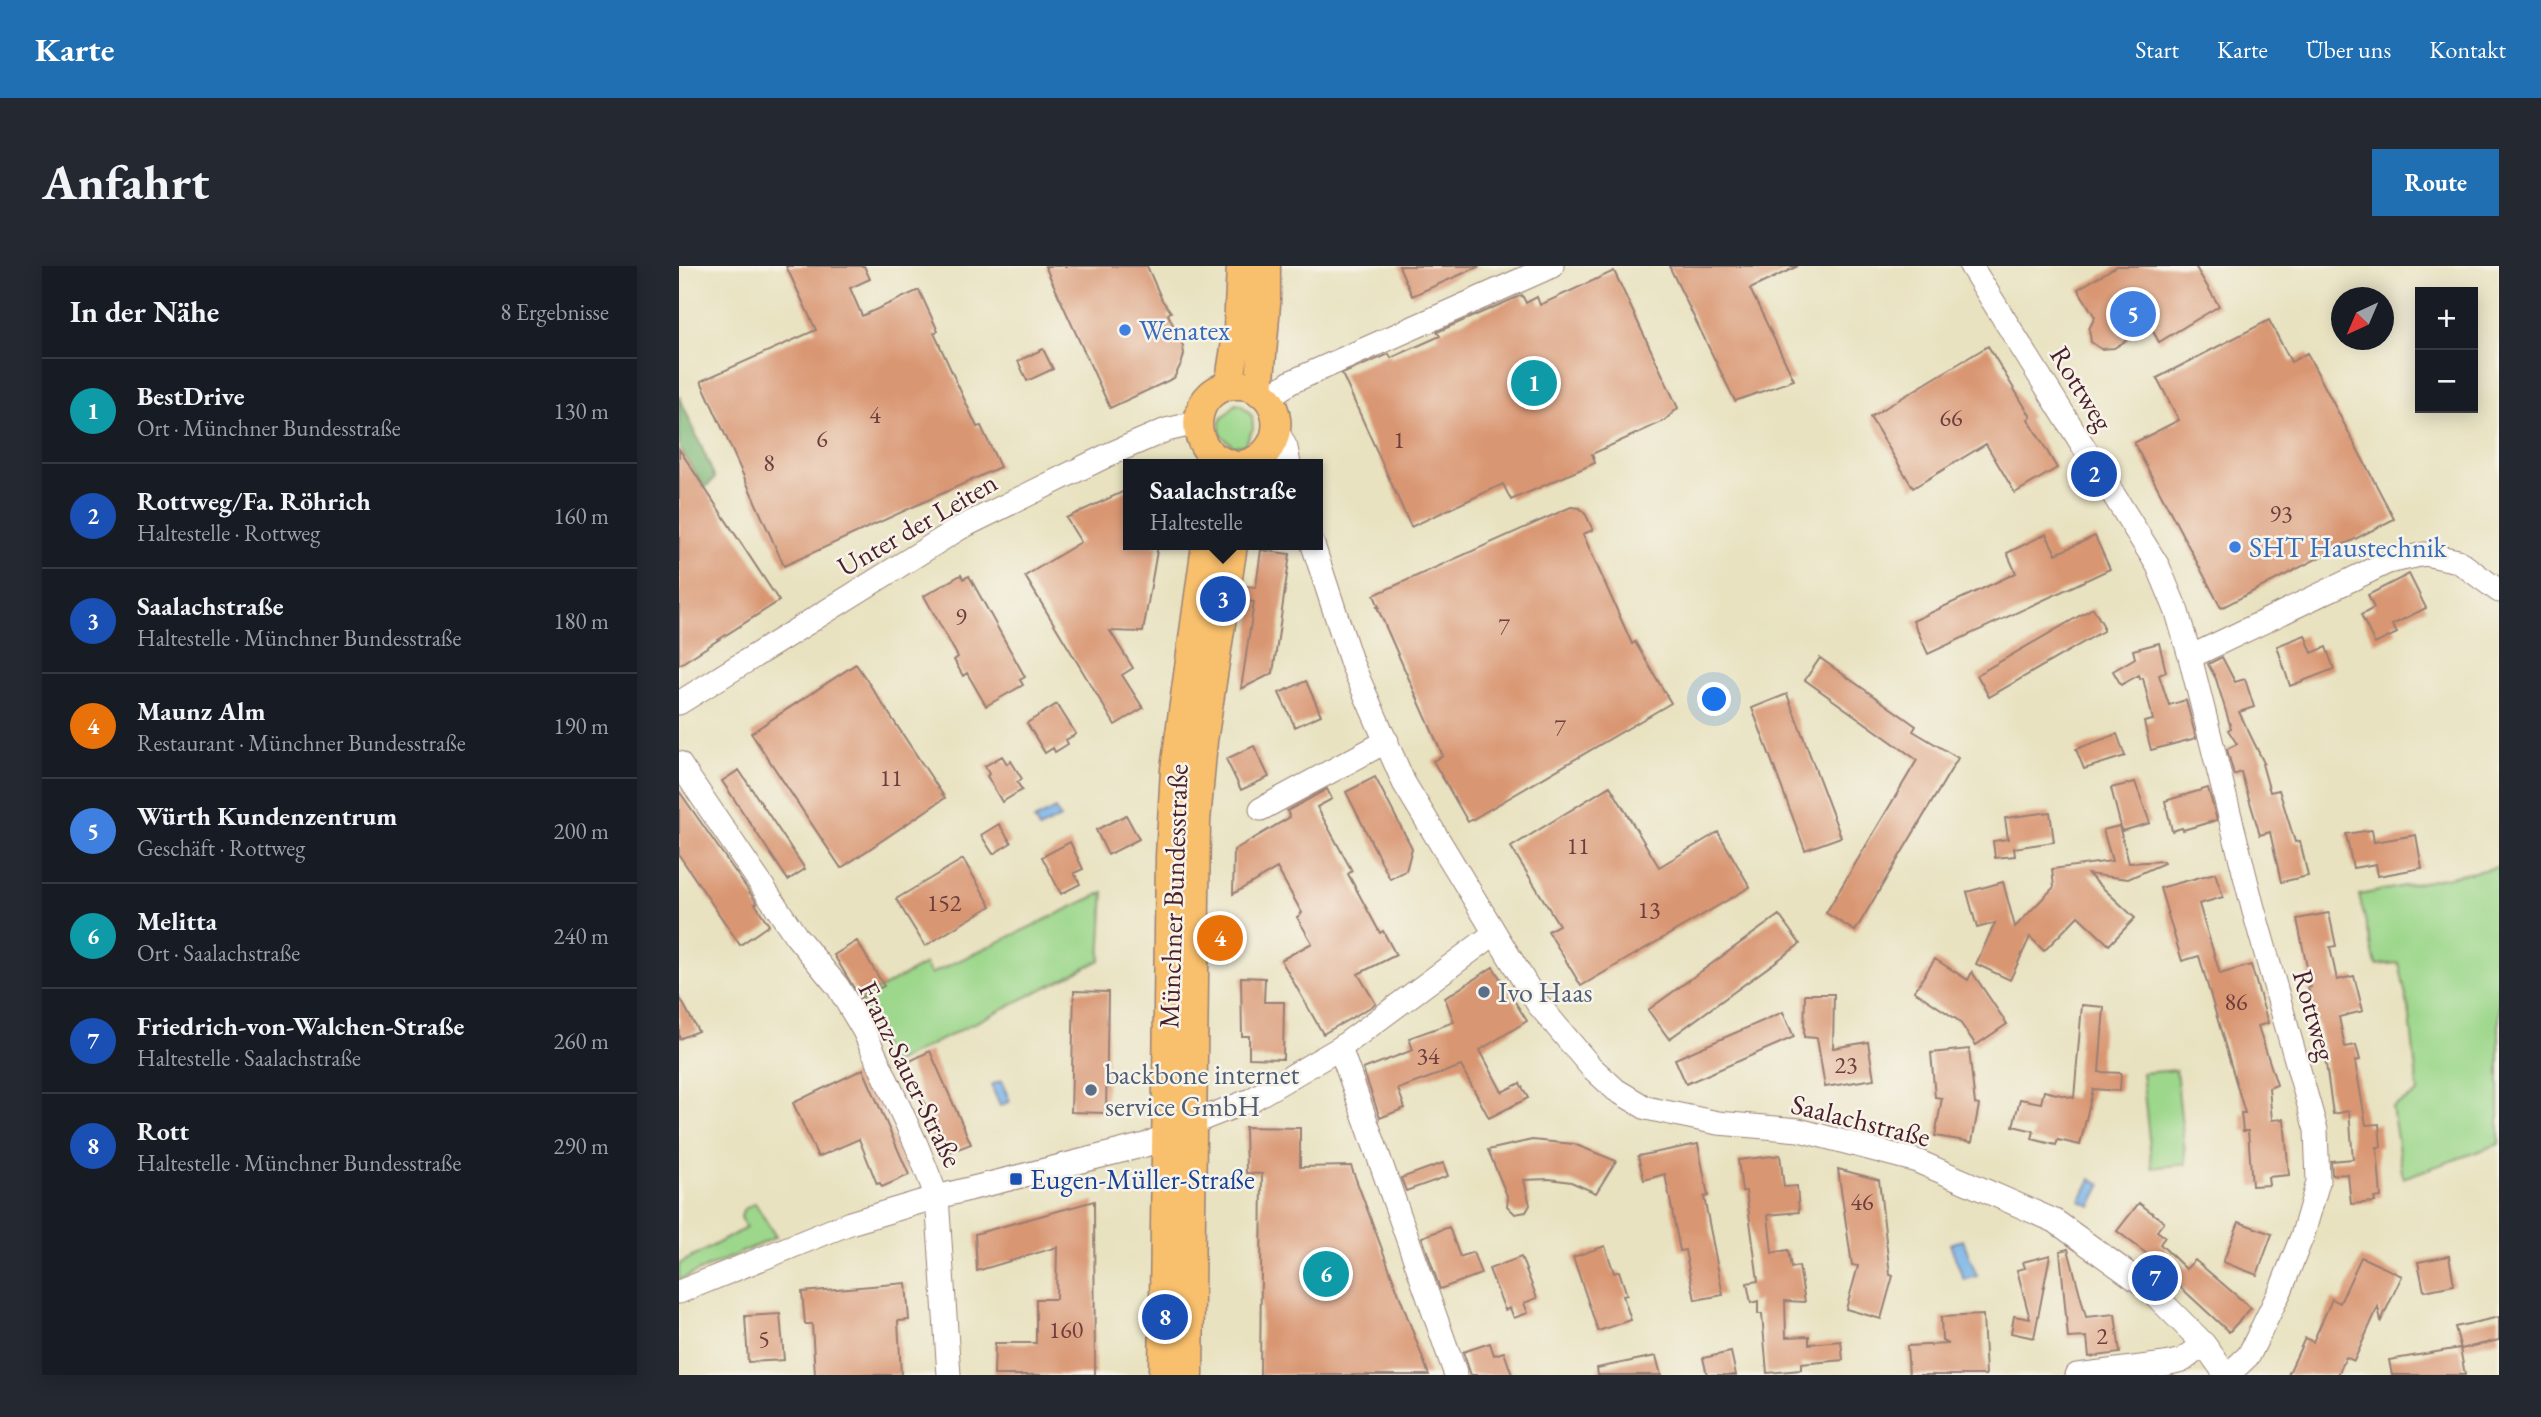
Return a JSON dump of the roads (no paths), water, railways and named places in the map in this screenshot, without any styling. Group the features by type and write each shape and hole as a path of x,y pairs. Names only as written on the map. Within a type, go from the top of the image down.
{"main road":[{"path":"1229,386 1238,329 1241,266"},
{"path":"1263,395 1266,266"},
{"path":"1232,459 1198,434 1197,423 1200,410 1207,399 1229,386 1250,387 1263,395 1273,408 1277,430 1274,443 1266,454 1250,459"},
{"name":"Münchner Bundesstraße","path":"1163,1375 1170,856 1175,769 1205,550"},
{"name":"Münchner Bundesstraße","path":"1189,1375 1196,822 1205,728 1232,550"}],"street":[{"path":"1263,395 1552,266"},
{"name":"Rottweg","path":"1971,266 2158,566 2177,612 2253,908 2316,1130 2318,1182 2303,1234 2281,1289 2249,1355 2227,1375"},
{"name":"Unter der Leiten","path":"679,703 960,528 1110,454 1165,430 1197,423"},
{"path":"1277,430 1288,459"},
{"name":"Saalachstraße","path":"1315,550 1352,664 1404,783 1538,1004 1591,1068 1616,1090 1646,1108 1718,1123 1799,1130 1917,1161 2055,1221 2148,1288 2204,1344 2227,1375"},
{"path":"2190,657 2388,562 2424,554 2458,561 2499,591"},
{"path":"1261,809 1387,741"},
{"name":"Franz-Sauer-Straße","path":"679,763 796,936 838,987 864,1031 916,1144 937,1197 949,1375"},
{"path":"679,1292 850,1223 937,1197 1145,1145 1251,1100 1340,1048 1495,933"},
{"path":"1340,1048 1457,1375"},
{"path":"2077,1375 2183,1360 2204,1344"}],"water":[{"path":"1055,809 1060,818 1039,829 1034,820"},
{"path":"1001,1081 1010,1101 1000,1106 991,1085"},
{"path":"2091,1179 2102,1184 2091,1206 2080,1201"},
{"path":"1963,1240 1977,1276 1964,1280 1950,1244"}],"place":[{"name":"Würth Kundenzentrum","path":"2133,314"},
{"name":"Wenatex","path":"1125,330"},
{"name":"BestDrive","path":"1534,383"},
{"name":"Rottweg/Fa. Röhrich","path":"2094,474"},
{"name":"SHT Haustechnik","path":"2235,547"},
{"name":"Saalachstraße","path":"1223,599"},
{"name":"Maunz Alm","path":"1220,938"},
{"name":"Ivo Haas","path":"1484,992"},
{"name":"backbone internet service GmbH","path":"1091,1090"},
{"name":"Eugen-Müller-Straße","path":"1016,1179"},
{"name":"Melitta","path":"1326,1274"},
{"name":"Friedrich-von-Walchen-Straße","path":"2155,1278"},
{"name":"Rott","path":"1165,1317"}]}
